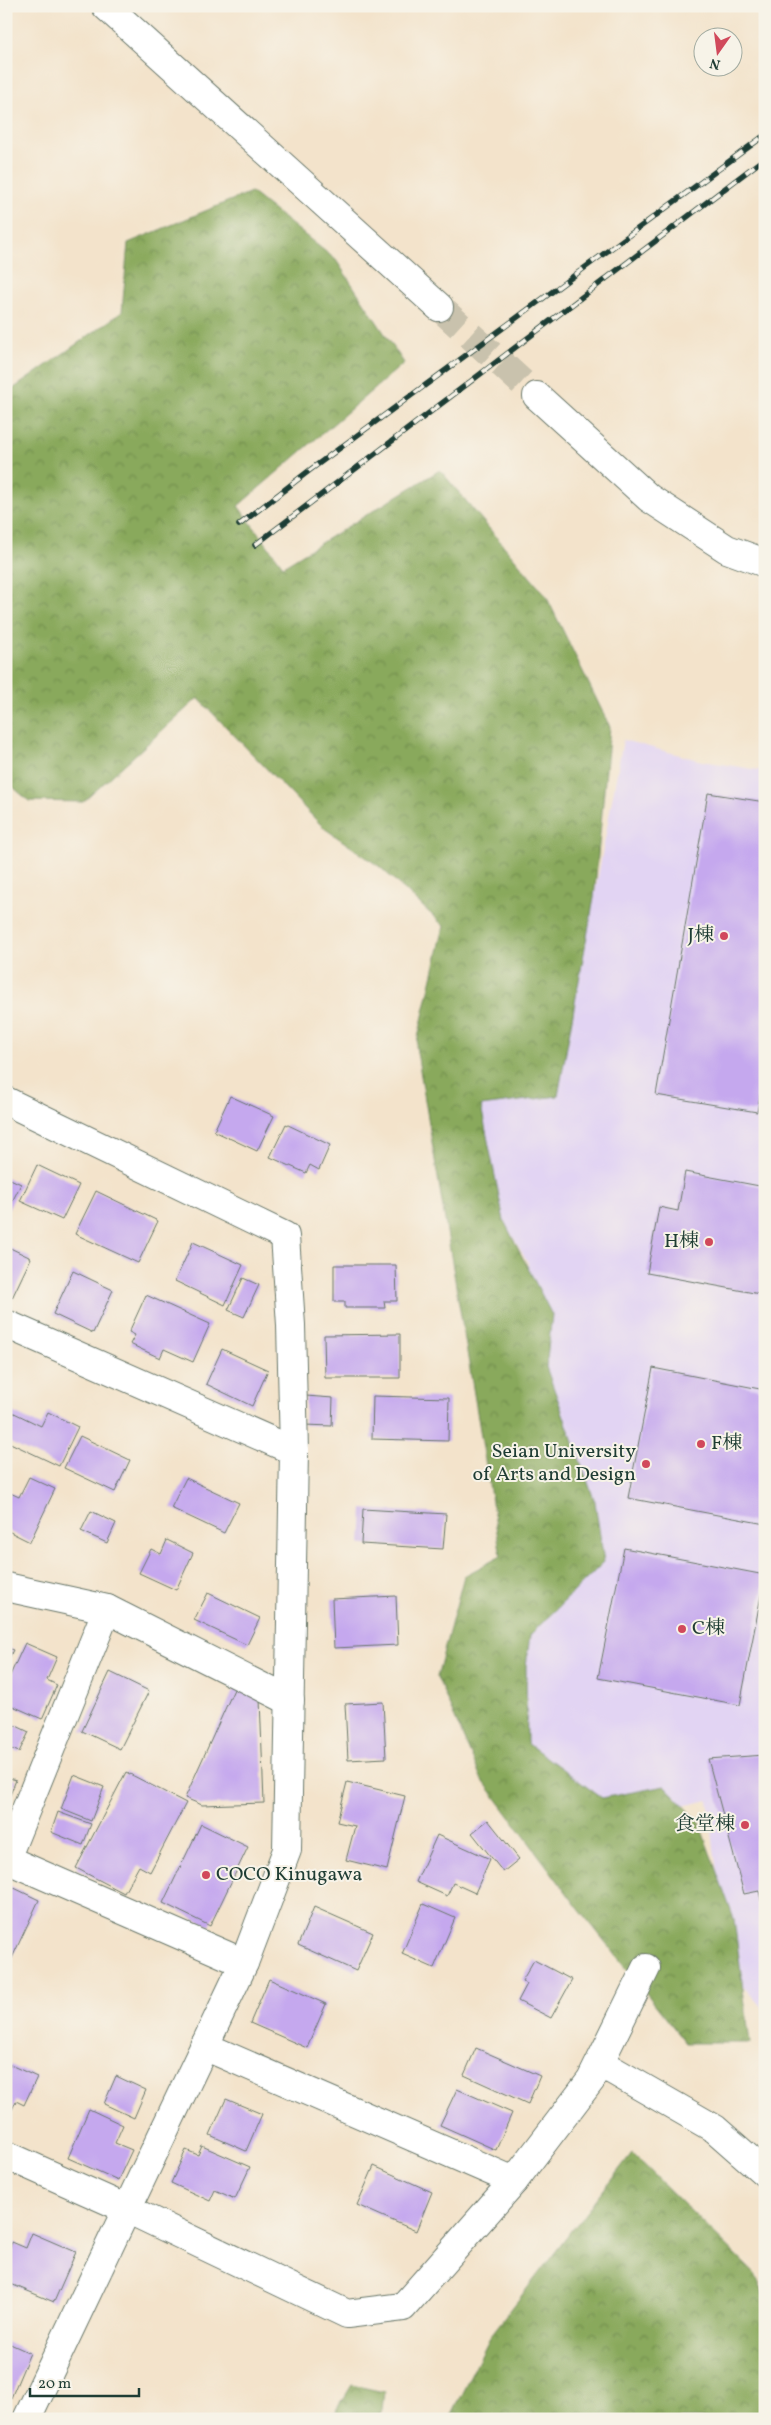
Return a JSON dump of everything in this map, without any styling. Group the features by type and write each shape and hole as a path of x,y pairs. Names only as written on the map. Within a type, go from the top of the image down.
{"street":[{"path":"106,6 439,307"},
{"path":"537,396 649,498 727,549 765,563"},
{"path":"6,1101 285,1236 291,1325 294,1451 287,1850 244,1963 27,2419"},
{"path":"6,1324 294,1451"},
{"path":"6,1587 107,1609 290,1701"},
{"path":"107,1609 6,1859 244,1963"},
{"path":"6,2155 127,2209 347,2314 403,2307 514,2181 591,2080 646,1968"},
{"path":"204,2046 514,2181"},
{"path":"600,2063 714,2129 765,2173"}],"shaded area":[{"name":"Seian University of Arts and Design","path":"623,740 702,761 765,771 765,2011 742,1985 724,1928 708,1800 610,1823 513,1738 528,1263 504,1221 481,1106 558,1096"}],"green space":[{"path":"251,192 336,260 404,363 238,506 283,566 440,470 546,596 610,727 594,898 558,1096 481,1106 504,1221 552,1315 546,1367 595,1502 604,1562 530,1635 526,1666 527,1743 602,1798 665,1786 698,1820 734,1919 750,2043 686,2043 578,1908 481,1778 437,1677 464,1576 501,1556 416,1046 444,926 380,867 324,828 198,698 83,802 29,801 6,781 6,383 10,391 122,312 128,243"},
{"path":"632,2153 755,2274 765,2299 766,2323 765,2381 761,2411 758,2419 449,2419 491,2335"},
{"path":"352,2385 384,2392 381,2419 331,2419"}],"building":[{"name":"J棟","path":"708,793 765,802 765,1070 757,1112 656,1095"},
{"path":"230,1096 274,1116 257,1151 214,1131"},
{"path":"286,1124 330,1145 319,1170 310,1165 306,1173 270,1157"},
{"path":"37,1165 79,1185 62,1220 20,1201"},
{"name":"H棟","path":"685,1172 765,1187 765,1295 647,1273 659,1207 678,1211"},
{"path":"6,1177 21,1184 8,1210 6,1209"},
{"path":"96,1191 158,1221 138,1263 75,1234"},
{"path":"193,1242 243,1265 225,1305 175,1281"},
{"path":"6,1246 31,1258 12,1298 6,1295"},
{"path":"334,1265 396,1265 397,1301 384,1301 385,1308 345,1308 345,1302 334,1302"},
{"path":"73,1271 113,1290 93,1333 53,1314"},
{"path":"243,1278 259,1285 244,1317 228,1310"},
{"path":"146,1295 210,1324 193,1362 164,1349 160,1358 130,1344 135,1335 129,1332"},
{"path":"400,1334 400,1378 325,1378 324,1335"},
{"path":"222,1349 268,1370 252,1406 206,1384"},
{"name":"F棟","path":"653,1368 765,1390 765,1524 628,1498"},
{"path":"306,1396 333,1398 332,1426 304,1425"},
{"path":"373,1396 449,1398 448,1441 372,1439"},
{"path":"6,1409 41,1426 48,1412 78,1427 59,1466 6,1441"},
{"path":"80,1436 130,1460 115,1492 64,1468"},
{"path":"29,1477 55,1489 30,1542 6,1530 6,1491 19,1497"},
{"path":"186,1478 239,1503 224,1533 171,1508"},
{"path":"363,1509 446,1514 443,1549 361,1544"},
{"path":"91,1511 116,1523 107,1543 81,1531"},
{"path":"167,1540 193,1553 176,1590 139,1573 151,1549 161,1554"},
{"name":"C棟","path":"624,1548 765,1575 740,1705 598,1678"},
{"path":"208,1593 260,1618 247,1645 194,1620"},
{"path":"396,1596 398,1645 334,1648 332,1599"},
{"path":"25,1643 57,1657 47,1680 57,1685 42,1719 6,1703 6,1684"},
{"path":"6,1647 13,1650 6,1664"},
{"path":"110,1672 149,1691 120,1749 82,1731"},
{"path":"235,1687 260,1699 264,1803 202,1805 185,1798"},
{"path":"383,1702 386,1758 348,1760 345,1704"},
{"path":"6,1721 29,1732 19,1752 6,1747"},
{"name":"食堂棟","path":"765,1755 764,1913 759,1891 744,1894 708,1759"},
{"path":"126,1772 186,1803 150,1872 139,1866 124,1893 76,1868"},
{"path":"74,1775 104,1787 91,1821 61,1809"},
{"path":"6,1777 16,1780 6,1805"},
{"path":"347,1782 405,1796 387,1870 346,1860 355,1826 337,1822"},
{"path":"58,1812 91,1824 83,1845 51,1832"},
{"path":"488,1820 519,1859 503,1872 472,1833"},
{"name":"COCO Kinugawa","path":"201,1824 248,1847 210,1926 163,1903"},
{"path":"437,1835 490,1859 475,1893 453,1883 447,1896 416,1882"},
{"path":"6,1884 39,1900 6,1971"},
{"path":"423,1904 455,1918 434,1968 402,1954"},
{"path":"314,1907 373,1933 356,1971 298,1945"},
{"path":"534,1960 572,1980 551,2018 518,2001 527,1984 522,1981"},
{"path":"269,1979 326,2004 307,2048 250,2023"},
{"path":"476,2048 540,2076 528,2104 464,2075"},
{"path":"6,2063 37,2077 24,2105 16,2101 9,2116 6,2115"},
{"path":"116,2076 146,2090 134,2118 104,2104"},
{"path":"457,2089 512,2113 496,2150 440,2125"},
{"path":"226,2099 262,2114 246,2151 210,2135"},
{"path":"89,2109 123,2125 115,2143 132,2150 118,2180 68,2158"},
{"path":"202,2146 250,2167 235,2199 215,2190 210,2201 171,2183 186,2150 198,2155"},
{"path":"374,2166 432,2192 416,2231 357,2205"},
{"path":"32,2233 76,2252 54,2302 6,2282 6,2256 12,2242 26,2248"},
{"path":"6,2342 30,2353 11,2398 6,2396"}],"tunnel":[{"path":"439,307 537,396"}],"railway":[{"path":"239,525 310,470 765,135"},
{"path":"255,545 765,158"}],"place":[{"name":"J棟","path":"724,936"},
{"name":"H棟","path":"709,1242"},
{"name":"F棟","path":"701,1444"},
{"name":"Seian University of Arts and Design","path":"646,1464"},
{"name":"C棟","path":"682,1629"},
{"name":"食堂棟","path":"745,1825"},
{"name":"COCO Kinugawa","path":"206,1875"}]}
